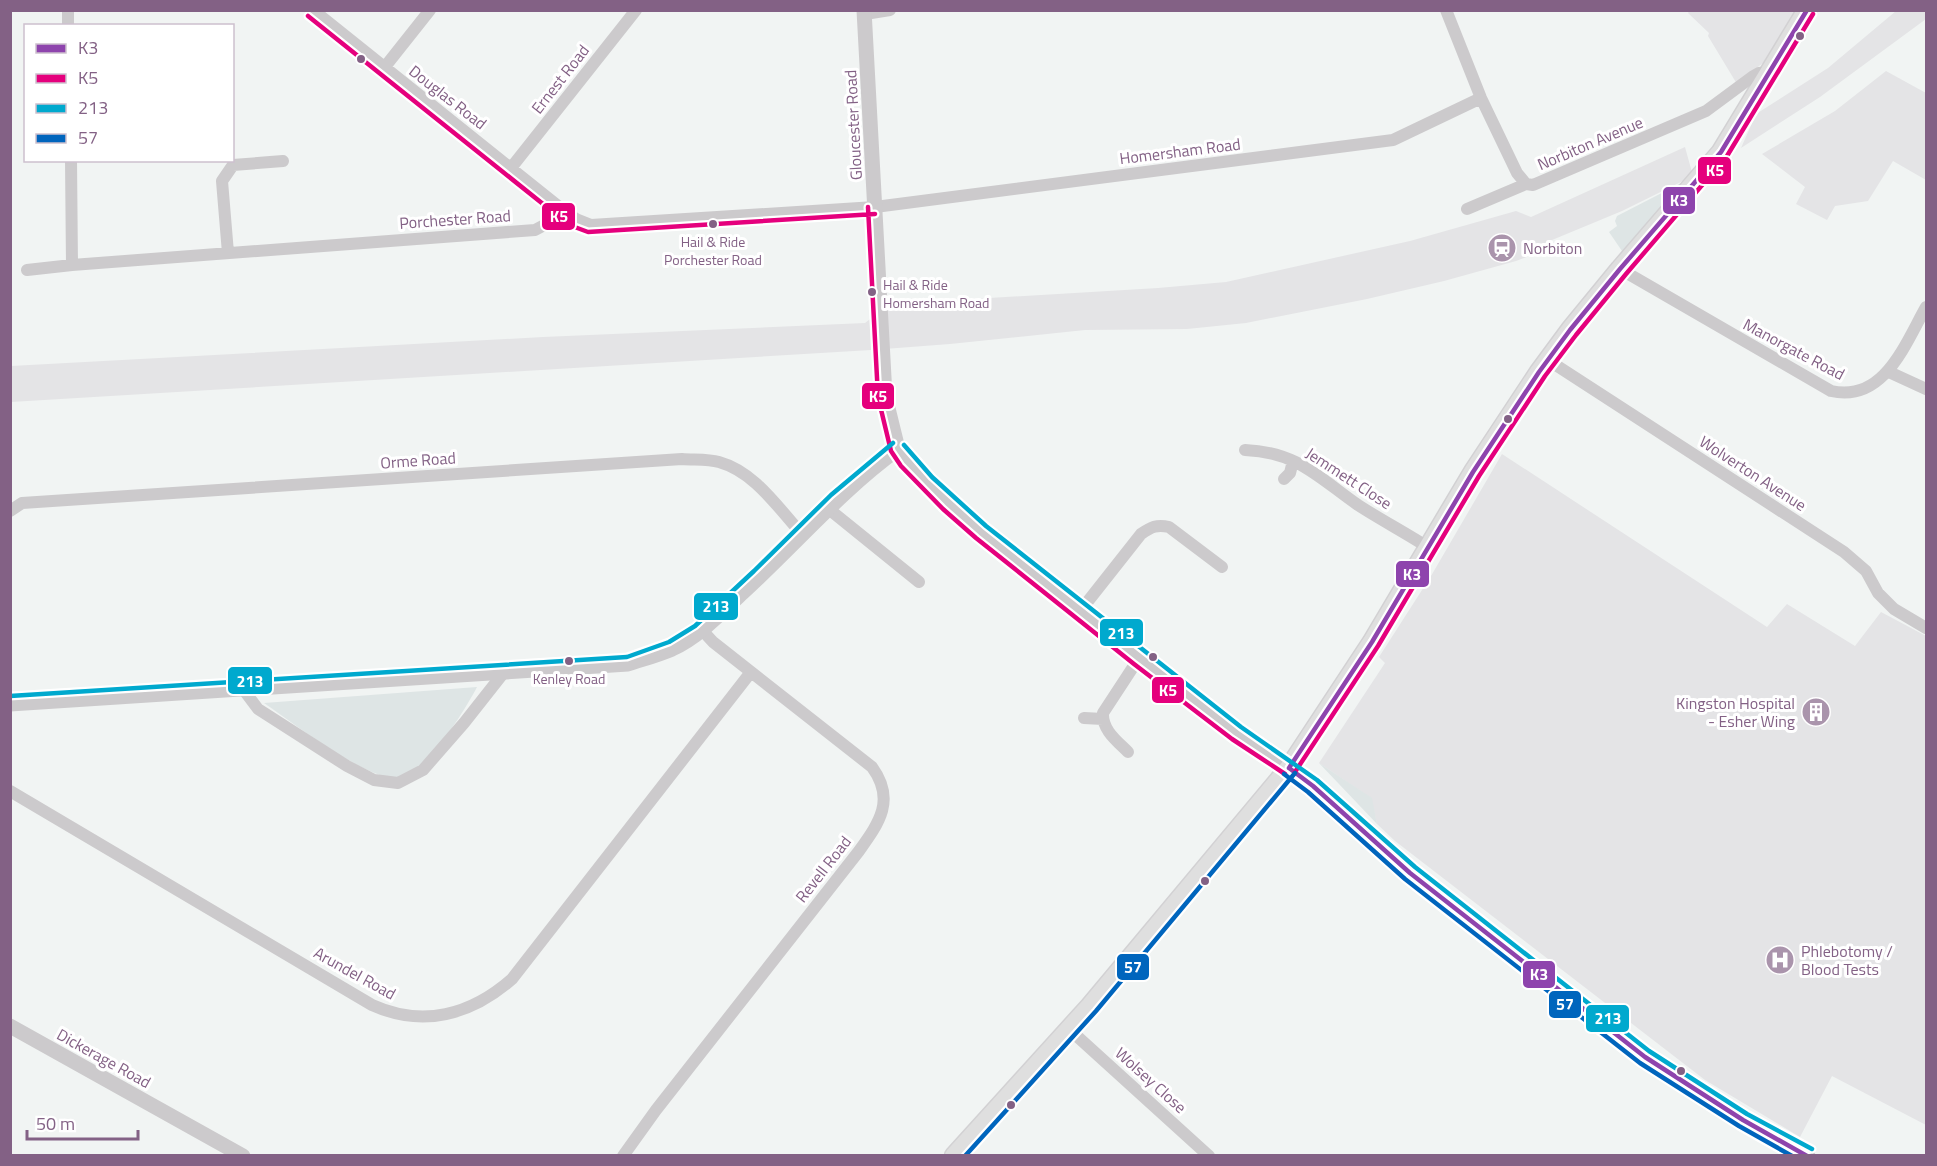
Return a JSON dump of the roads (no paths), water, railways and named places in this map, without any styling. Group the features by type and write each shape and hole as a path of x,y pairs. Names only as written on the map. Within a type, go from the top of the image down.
{"main road":[{"path":"954,1155 1158,927 1289,768 1372,642 1473,472 1548,360 1620,269 1721,152 1807,10"}],"street":[{"name":"Douglas Road","path":"313,10 563,210"},
{"path":"384,68 430,10"},
{"name":"Ernest Road","path":"511,168 636,10"},
{"path":"864,12 890,10"},
{"name":"Norbiton Avenue","path":"1446,10 1481,98 1517,173 1526,184 1533,185 1543,181 1706,111 1752,77 1759,73 1770,72"},
{"name":"Gloucester Road","path":"864,12 885,396 898,449 907,462 948,504 1139,658 1237,733 1313,786 1410,873 1645,1057 1743,1120 1808,1155"},
{"name":"Homersham Road","path":"875,207 1393,140 1481,98"},
{"path":"228,253 222,181 227,172 233,165 283,161"},
{"path":"71,162 72,265"},
{"path":"1467,209 1526,184"},
{"path":"563,210 591,225 875,207"},
{"name":"Porchester Road","path":"27,270 535,230 550,222 563,210"},
{"name":"Manorgate Road","path":"1620,269 1831,391 1845,394 1860,391 1876,383 1889,372 1926,307"},
{"name":"Wolverton Avenue","path":"1548,360 1844,552 1866,571 1878,593 1894,609 1926,628"},
{"path":"1889,372 1926,390"},
{"path":"10,704 628,664 673,649 702,630 761,576 802,534 880,462 898,449"},
{"name":"Jemmett Close","path":"1245,450 1266,451 1306,467 1358,504 1429,548"},
{"name":"Orme Road","path":"10,511 22,503 682,459 718,461 740,471 760,488 802,534"},
{"path":"1284,479 1290,473 1293,461"},
{"path":"830,510 919,582"},
{"path":"1081,609 1140,534 1149,527 1159,525 1169,527 1222,567"},
{"name":"Revell Road","path":"623,1155 859,852 879,823 884,806 880,778 872,767 713,642 702,630"},
{"path":"1128,752 1111,735 1103,718 1103,712 1139,658"},
{"path":"243,689 258,709 347,766 374,780 398,783 423,770 505,671"},
{"name":"Arundel Road","path":"10,790 372,1005 408,1017 444,1015 479,1003 496,993 512,979 751,672"},
{"path":"1084,718 1103,718"},
{"name":"Wolsey Close","path":"1069,1029 1209,1155"},
{"name":"Dickerage Road","path":"12,1031 243,1155"}],"place":[{"name":"Hail & Ride Porchester Road","path":"713,224"},
{"name":"Norbiton","path":"1502,248"},
{"name":"Hail & Ride Homersham Road","path":"872,292"},
{"name":"Kenley Road","path":"569,661"},
{"name":"Kingston Hospital - Esher Wing","path":"1816,712"},
{"name":"Phlebotomy / Blood Tests","path":"1780,960"}]}
